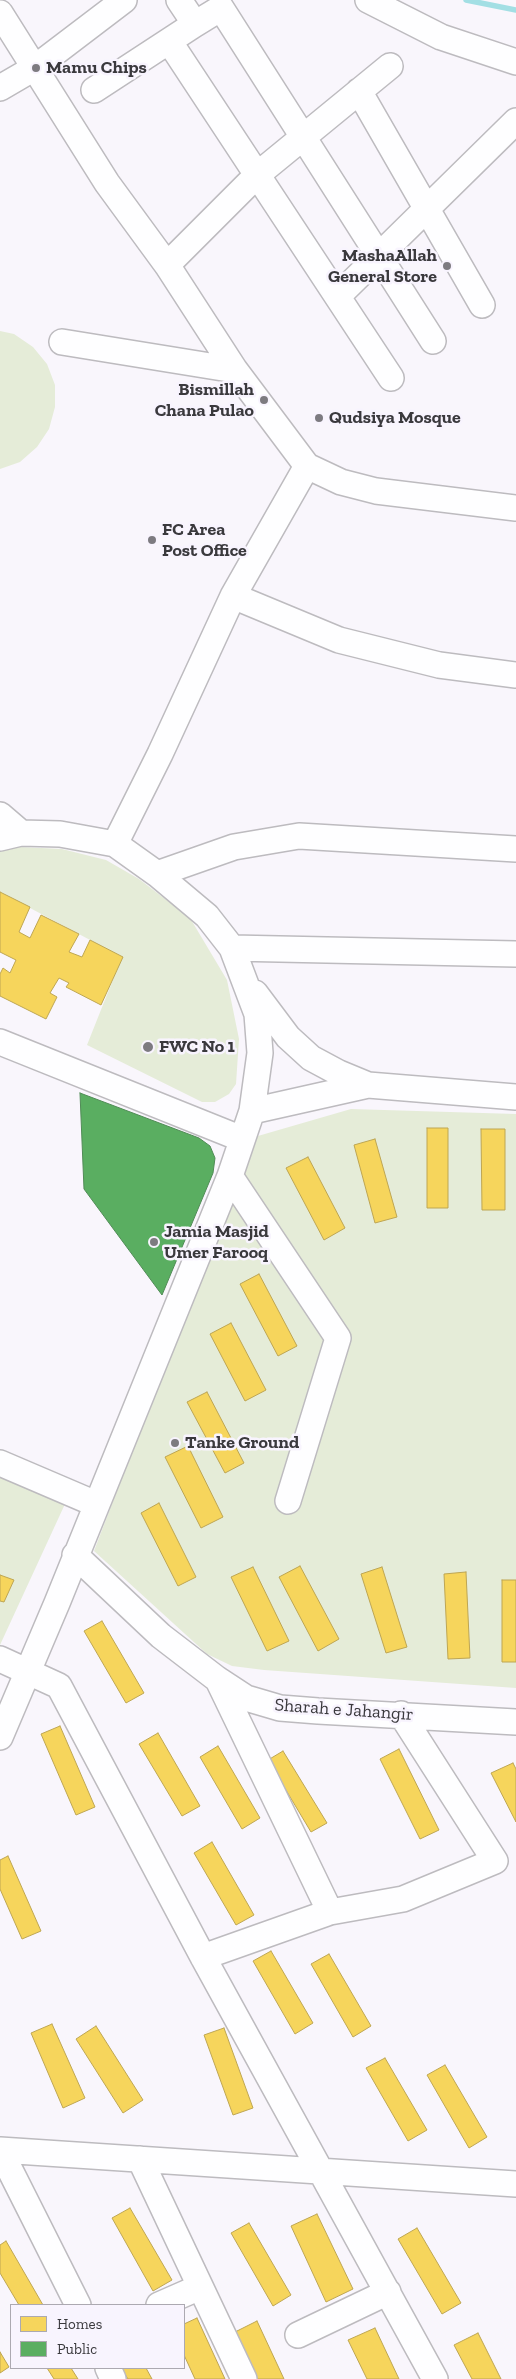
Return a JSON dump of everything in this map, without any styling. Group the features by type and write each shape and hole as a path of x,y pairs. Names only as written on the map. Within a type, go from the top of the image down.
{"street":[{"path":"0,88 36,67 124,0"},
{"path":"179,0 194,24"},
{"path":"368,0 441,37 516,62"},
{"path":"94,90 221,8 433,341"},
{"path":"0,13 36,67 107,183 167,265 235,370 307,466 341,482 376,491 516,508"},
{"path":"169,41 391,378"},
{"path":"167,265 257,175 390,66"},
{"path":"359,91 482,305"},
{"path":"338,296 516,121"},
{"path":"62,342 235,370"},
{"path":"115,844 160,754 233,596 307,466"},
{"path":"233,596 340,640 439,665 516,675"},
{"path":"0,816 11,836 60,834 115,844 157,874 207,916 232,948 247,983 257,1014 260,1053 252,1111 230,1176 0,1737"},
{"path":"157,874 234,847 299,836 516,849"},
{"path":"232,948 516,954"},
{"path":"247,983 288,1037 312,1058 339,1073 368,1084 516,1097"},
{"path":"0,1042 242,1139"},
{"path":"252,1111 368,1084"},
{"path":"230,1176 338,1338 288,1501"},
{"path":"0,1464 96,1504"},
{"name":"Sharah e Jahangir","path":"75,1555 161,1636 217,1680 246,1698 280,1708 516,1722"},
{"path":"0,1659 59,1686 203,1957 435,2379"},
{"path":"217,1680 330,1912"},
{"path":"203,1957 330,1912 403,1898 495,1861 402,1714"},
{"path":"0,2150 516,2184"},
{"path":"0,2150 77,2304"},
{"path":"140,2159 244,2379"},
{"path":"161,2304 200,2287"},
{"path":"298,2335 388,2292"}],"green space":[{"path":"0,331 14,334 33,347 47,364 55,385 55,407 49,429 37,447 20,462 0,469"},
{"path":"20,847 62,849 106,860 139,879 190,918 227,980 239,1039 236,1084 229,1094 215,1102 202,1102 87,1045 122,957 0,892 0,851"},
{"path":"351,1109 516,1114 516,1688 264,1670 232,1666 207,1654 94,1551 251,1138"},
{"path":"0,1474 65,1504 0,1645"}],"building: Homes":[{"path":"0,892 30,907 19,932 30,938 41,915 79,934 69,952 82,957 90,940 123,957 101,1005 66,987 69,983 59,978 50,993 57,997 46,1019 0,996 0,974 3,968 10,973 16,960 0,952"},
{"path":"427,1128 448,1128 448,1208 427,1208"},
{"path":"481,1129 505,1129 505,1210 482,1210"},
{"path":"375,1139 397,1217 375,1223 354,1145"},
{"path":"308,1157 345,1228 324,1240 286,1168"},
{"path":"259,1274 297,1346 278,1356 240,1284"},
{"path":"231,1323 266,1390 245,1401 210,1334"},
{"path":"207,1392 244,1463 225,1473 187,1402"},
{"path":"188,1446 223,1517 201,1528 165,1457"},
{"path":"159,1503 196,1577 178,1586 141,1513"},
{"path":"300,1566 339,1639 318,1651 279,1577"},
{"path":"253,1567 289,1641 267,1651 231,1577"},
{"path":"382,1567 407,1647 386,1653 361,1574"},
{"path":"466,1572 470,1658 448,1659 444,1574"},
{"path":"0,1575 14,1580 4,1602 0,1601"},
{"path":"502,1580 516,1580 516,1662 502,1662"},
{"path":"102,1621 144,1693 126,1703 84,1631"},
{"path":"60,1726 95,1807 76,1815 41,1734"},
{"path":"158,1733 200,1806 182,1816 139,1744"},
{"path":"218,1746 260,1818 242,1829 200,1757"},
{"path":"399,1749 439,1830 420,1839 380,1759"},
{"path":"283,1751 327,1823 311,1832 268,1760"},
{"path":"513,1763 516,1769 516,1822 491,1773"},
{"path":"212,1842 254,1915 236,1925 194,1853"},
{"path":"8,1856 41,1931 22,1939 0,1889 0,1860"},
{"path":"271,1951 313,2023 295,2034 253,1961"},
{"path":"329,1954 371,2026 353,2037 311,1964"},
{"path":"52,2024 85,2098 63,2108 31,2033"},
{"path":"96,2026 143,2100 123,2113 76,2039"},
{"path":"224,2028 253,2108 233,2115 204,2035"},
{"path":"385,2058 427,2130 408,2141 366,2068"},
{"path":"445,2065 487,2137 469,2148 427,2075"},
{"path":"130,2208 172,2280 153,2291 112,2218"},
{"path":"317,2214 353,2289 326,2302 291,2226"},
{"path":"249,2223 291,2295 273,2306 231,2233"},
{"path":"417,2228 461,2303 442,2314 398,2239"},
{"path":"6,2241 42,2304 18,2304 0,2273 0,2245"},
{"path":"197,2318 225,2379 195,2379 185,2357 185,2324"},
{"path":"257,2321 284,2379 252,2379 231,2334"},
{"path":"375,2328 399,2379 367,2379 348,2340"},
{"path":"478,2333 501,2379 472,2379 454,2345"},
{"path":"0,2352 9,2367 0,2373"},
{"path":"48,2369 72,2369 78,2379 54,2379"},
{"path":"122,2369 147,2369 152,2379 128,2379"}],"building: Public":[{"name":"Jamia Masjid Umer Farooq","path":"80,1093 199,1138 210,1146 215,1158 213,1173 162,1295 84,1189"}],"waterway":[{"path":"466,0 516,10"}],"place":[{"name":"Mamu Chips","path":"36,68"},
{"name":"MashaAllah General Store","path":"447,266"},
{"name":"Bismillah Chana Pulao","path":"264,400"},
{"name":"Qudsiya Mosque","path":"319,418"},
{"name":"FC Area Post Office","path":"152,540"},
{"name":"FWC No 1","path":"148,1047"},
{"name":"Jamia Masjid Umer Farooq","path":"154,1242"},
{"name":"Tanke Ground","path":"175,1443"}]}
